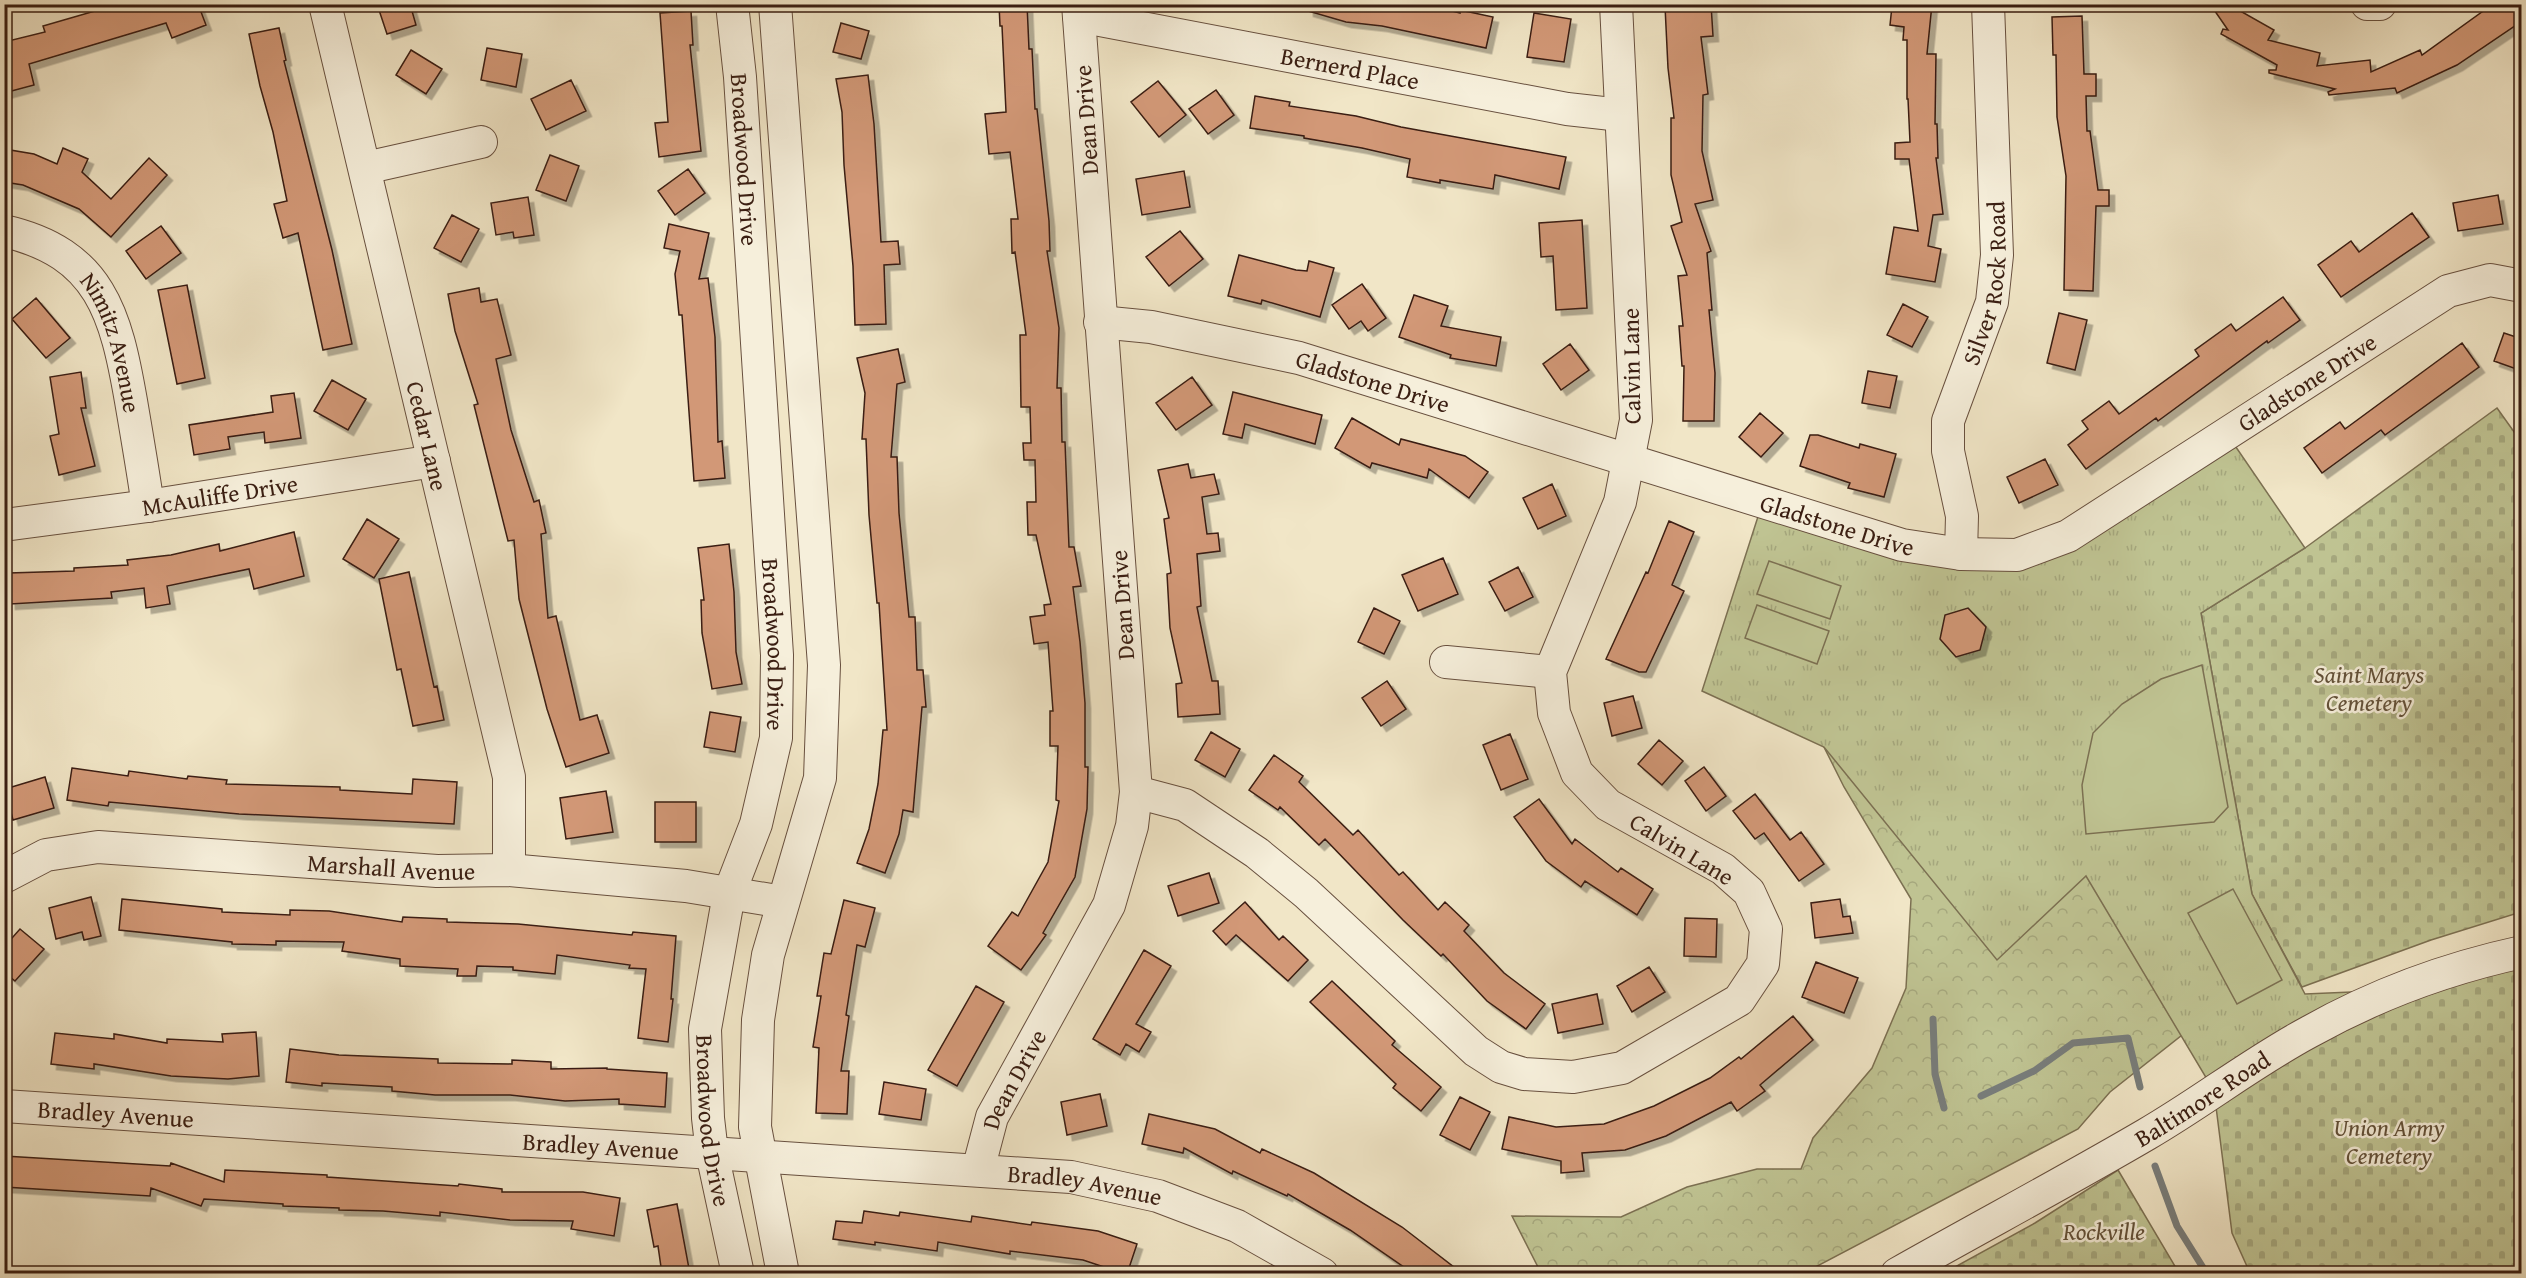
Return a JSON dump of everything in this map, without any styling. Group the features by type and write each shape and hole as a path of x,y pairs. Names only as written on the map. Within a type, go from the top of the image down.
{"street":[{"name":"Cedar Lane","path":"325,4 509,777 509,870"},
{"name":"Broadwood Drive","path":"732,4 740,77 777,655 776,738 756,824 729,894 705,1029 708,1118 712,1153 738,1274"},
{"name":"Broadwood Drive","path":"775,4 824,665 820,778 768,955 758,1020 755,1127 783,1274"},
{"name":"Calvin Lane","path":"1136,792 1185,805 1257,853 1306,892 1476,1051 1501,1068 1524,1074 1573,1077 1622,1068 1739,1000 1763,964 1766,929 1749,892 1723,869 1608,805 1577,773 1554,712 1550,672 1620,502 1636,420 1616,4"},
{"name":"Silver Rock Road","path":"1961,554 1962,516 1948,451 1948,421 1992,302 1997,255 1988,4"},
{"name":"Bernerd Place","path":"1078,10 1567,109 1621,115"},
{"name":"Dean Drive","path":"978,1170 992,1117 1109,905 1132,826 1136,792 1078,10"},
{"path":"365,168 481,142"},
{"name":"Nimitz Avenue","path":"4,231 28,237 55,249 81,269 104,298 122,348 148,506"},
{"name":"Gladstone Drive","path":"1100,322 1151,327 1299,358 1902,545 1961,554 2017,555 2068,536 2448,291 2490,280 2522,286"},
{"name":"McAuliffe Drive","path":"4,525 148,506 434,461"},
{"path":"1446,662 1550,672"},
{"name":"Marshall Avenue","path":"4,876 46,855 98,847 437,871 509,870 686,886 783,902"},
{"name":"Baltimore Road","path":"1897,1274 2149,1133 2308,1032 2369,1001 2489,959 2522,952"},
{"name":"Bradley Avenue","path":"4,1106 1071,1177 1158,1196 1237,1226 1313,1271"}],"green space":[{"name":"Saint Marys Cemetery","path":"2497,408 2522,443 2521,912 2431,940 2302,987 2252,894 2201,613 2305,548"},
{"path":"2227,434 2305,548 2201,613 2252,894 2305,994 2399,990 2214,1091 2086,876 1997,960 1824,747 1702,691 1763,501 2017,555"},
{"path":"1769,561 1841,586 1830,619 1757,594"},
{"path":"1757,605 1829,631 1817,664 1745,638"},
{"path":"2202,665 2228,807 2214,822 2086,834 2082,785 2093,733 2122,704 2161,679"},
{"path":"1968,684 2201,1020 2110,1092 2078,1129 1804,1273 1541,1273 1512,1216 1621,1217 1687,1187 1757,1169 1801,1169 1813,1138 1872,1068 1906,988 1911,899 1844,787 1824,747"},
{"path":"2233,889 2282,980 2237,1004 2188,913"},
{"name":"Union Army Cemetery","path":"2521,952 2521,1273 2250,1273 2232,1233 2214,1091 2308,1032"},
{"name":"Rockville","path":"2118,1170 2179,1273 1944,1273 2035,1223"}],"building":[{"path":"119,4 198,4 206,25 172,38 166,23 29,64 34,85 4,93 4,42 45,32 43,26"},
{"path":"377,4 410,4 416,25 387,34"},
{"path":"999,4 1027,4 1035,109 1037,109 1049,221 1050,251 1047,251 1059,328 1057,388 1061,388 1069,547 1074,547 1081,586 1073,587 1085,703 1085,767 1088,767 1087,809 1075,877 1043,933 1046,935 1021,970 988,946 1012,912 1018,916 1048,862 1059,801 1056,800 1058,746 1050,746 1050,711 1053,711 1048,642 1034,644 1030,617 1045,615 1044,605 1051,604 1036,535 1028,535 1027,502 1036,502 1035,460 1024,460 1023,443 1031,443 1030,407 1021,407 1020,335 1026,335 1015,252 1012,253 1011,219 1018,219 1010,152 989,154 985,114 1006,112"},
{"path":"1308,4 1425,4 1460,13 1460,10 1493,17 1486,48 1382,26 1346,22 1308,11"},
{"path":"1711,4 1713,36 1701,37 1708,94 1703,95 1702,151 1713,200 1695,204 1711,251 1707,253 1715,373 1714,421 1683,421 1684,366 1682,366 1679,326 1683,326 1678,276 1687,275 1671,226 1682,222 1671,175 1671,118 1674,118 1668,68 1665,6"},
{"path":"1901,4 1932,4 1927,54 1936,54 1935,124 1937,124 1938,158 1936,158 1943,214 1933,215 1928,246 1941,249 1935,282 1886,274 1894,227 1918,231 1909,159 1895,159 1895,143 1910,142 1907,40 1903,40 1904,27 1890,25 1892,6 1900,7"},
{"path":"2210,4 2228,4 2274,30 2268,40 2320,53 2317,66 2370,60 2371,72 2420,50 2422,55 2493,4 2522,4 2522,21 2457,65 2397,93 2395,88 2329,95 2328,92 2335,89 2269,73 2269,70 2276,70 2277,65 2221,34 2223,29 2228,30"},
{"path":"691,11 693,45 690,45 701,151 659,157 655,123 668,122 660,13"},
{"path":"1534,13 1571,19 1564,62 1527,57"},
{"path":"2082,16 2084,74 2096,74 2096,96 2086,96 2087,131 2090,131 2098,190 2109,190 2109,206 2096,206 2093,291 2064,290 2066,176 2057,117 2056,55 2053,55 2052,17"},
{"path":"841,23 869,31 861,59 833,52"},
{"path":"279,28 286,60 284,61 332,250 352,344 323,350 298,233 283,238 274,204 287,201 249,34"},
{"path":"487,48 522,54 516,87 481,80"},
{"path":"411,50 442,69 426,94 396,75"},
{"path":"868,75 874,124 881,242 898,241 900,264 884,265 886,324 855,325 842,112 836,79"},
{"path":"571,80 586,111 546,130 531,99"},
{"path":"1158,81 1186,115 1159,137 1131,102"},
{"path":"1216,90 1234,115 1208,134 1189,109"},
{"path":"1255,96 1290,102 1289,106 1356,116 1401,127 1566,157 1559,189 1495,175 1493,189 1407,177 1410,159 1304,138 1304,136 1250,128"},
{"path":"63,148 88,159 82,172 111,199 149,158 167,175 111,237 79,209 23,185 4,182 4,149 34,154 57,164"},
{"path":"550,155 579,166 566,201 536,190"},
{"path":"688,169 705,193 675,215 658,191"},
{"path":"1184,171 1190,207 1142,215 1136,179"},
{"path":"2498,195 2503,224 2458,231 2453,203"},
{"path":"528,197 534,235 514,238 513,232 496,235 491,203"},
{"path":"2412,213 2429,237 2341,297 2318,265 2351,241 2359,252"},
{"path":"452,215 479,229 461,262 434,248"},
{"path":"1582,220 1587,308 1556,310 1553,256 1541,257 1539,223"},
{"path":"669,224 709,233 699,279 708,278 715,337 718,442 722,441 725,478 694,481 682,315 679,315 675,274 680,251 664,248"},
{"path":"161,226 181,253 146,279 126,251"},
{"path":"1180,231 1203,259 1169,286 1146,257"},
{"path":"1239,255 1296,270 1307,271 1309,261 1334,268 1320,317 1262,300 1261,304 1228,296"},
{"path":"1362,284 1386,318 1368,331 1361,321 1349,329 1332,305"},
{"path":"187,285 205,378 177,384 158,290"},
{"path":"479,288 481,302 497,299 511,355 496,359 511,430 534,502 539,500 546,533 541,534 548,618 556,616 580,720 597,715 609,753 566,767 547,709 519,599 514,540 508,541 474,405 478,404 455,331 448,294"},
{"path":"1414,295 1448,306 1441,326 1501,337 1496,366 1450,358 1451,355 1399,337"},
{"path":"2283,297 2300,320 2268,343 2267,341 2158,421 2156,418 2086,469 2068,445 2088,429 2082,421 2109,401 2119,414 2199,356 2195,350 2231,324 2236,331"},
{"path":"36,298 70,338 46,358 12,319"},
{"path":"1903,304 1928,317 1912,347 1887,335"},
{"path":"2059,313 2087,320 2075,370 2047,363"},
{"path":"2504,333 2522,339 2522,371 2494,361"},
{"path":"2462,343 2479,367 2385,435 2381,430 2322,473 2304,448 2340,422 2345,429"},
{"path":"1570,344 1589,370 1561,390 1543,364"},
{"path":"898,349 905,382 897,384 891,457 897,457 899,513 909,617 915,617 917,670 923,670 926,707 922,707 913,812 903,810 899,834 885,873 857,863 869,829 878,784 883,730 887,730 879,603 877,603 869,515 866,439 862,439 865,393 857,358"},
{"path":"1868,371 1897,376 1890,408 1862,403"},
{"path":"81,372 86,408 81,408 95,466 59,475 50,436 59,434 50,377"},
{"path":"1192,377 1212,405 1176,430 1156,403"},
{"path":"332,380 366,399 348,430 314,411"},
{"path":"1233,392 1322,415 1315,444 1245,424 1242,438 1223,434"},
{"path":"294,393 301,438 265,443 264,432 228,437 230,449 194,455 189,425 273,412 271,396"},
{"path":"1760,413 1783,433 1761,457 1739,437"},
{"path":"1352,418 1399,445 1401,439 1465,456 1488,472 1469,498 1429,469 1427,478 1372,463 1370,468 1335,448"},
{"path":"1810,435 1818,435 1859,448 1860,444 1896,454 1884,497 1848,488 1850,483 1800,466"},
{"path":"2045,459 2058,485 2019,503 2007,477"},
{"path":"1188,464 1191,478 1214,474 1219,494 1202,497 1207,534 1218,533 1220,551 1197,554 1201,606 1197,607 1212,681 1218,681 1220,714 1178,717 1176,684 1182,683 1170,628 1167,574 1171,573 1164,519 1169,518 1158,470"},
{"path":"1552,484 1566,516 1538,529 1523,498"},
{"path":"367,519 399,539 374,578 343,559"},
{"path":"1669,521 1694,532 1672,585 1684,591 1646,672 1639,672 1606,659 1646,572 1648,573"},
{"path":"294,532 304,576 254,589 249,569 167,586 170,604 146,608 144,588 111,592 112,598 10,604 9,573 74,571 74,568 128,565 127,560 171,555 219,544 220,551"},
{"path":"729,544 734,592 736,652 742,684 712,689 702,633 701,600 704,600 698,548"},
{"path":"1443,558 1458,594 1418,611 1402,575"},
{"path":"1518,567 1533,597 1505,611 1489,582"},
{"path":"409,572 434,687 437,686 444,720 413,726 401,669 397,670 379,579"},
{"path":"1374,608 1400,621 1384,654 1358,642"},
{"path":"1968,608 1986,627 1980,650 1956,657 1940,639 1945,615"},
{"path":"1387,681 1406,709 1381,726 1362,698"},
{"path":"1633,696 1642,728 1612,736 1604,703"},
{"path":"710,712 741,717 735,752 704,747"},
{"path":"1211,732 1240,749 1225,777 1195,760"},
{"path":"1510,734 1528,779 1501,790 1483,745"},
{"path":"1659,740 1683,761 1662,785 1638,764"},
{"path":"1274,755 1303,776 1299,782 1353,835 1358,830 1399,875 1403,872 1438,910 1445,902 1469,925 1464,931 1504,973 1545,1004 1526,1029 1487,1001 1443,954 1441,956 1403,920 1325,839 1319,845 1280,807 1278,810 1249,790"},
{"path":"1704,767 1726,796 1706,811 1685,781"},
{"path":"72,768 128,776 129,771 187,779 188,776 227,780 226,784 340,787 340,790 412,794 413,779 457,782 454,824 239,814 109,802 108,806 67,800"},
{"path":"45,777 54,808 13,820 5,789"},
{"path":"606,791 613,832 566,839 560,798"},
{"path":"1755,794 1790,840 1801,832 1824,864 1799,881 1764,833 1755,839 1733,811"},
{"path":"1539,799 1572,844 1575,839 1618,872 1621,868 1653,889 1637,915 1585,881 1581,887 1546,861 1514,817"},
{"path":"655,802 696,802 696,842 655,842"},
{"path":"1209,873 1219,903 1178,916 1168,886"},
{"path":"91,897 101,936 84,940 82,932 56,939 49,908"},
{"path":"122,899 222,909 222,912 290,915 290,910 329,911 402,922 403,917 447,919 447,922 518,924 632,935 633,932 676,936 668,1042 638,1038 646,969 557,955 555,974 513,970 513,967 477,966 476,976 457,976 458,969 400,966 400,959 342,951 344,942 276,941 276,945 232,944 232,942 119,930"},
{"path":"1840,899 1843,917 1850,916 1853,933 1815,938 1811,903"},
{"path":"844,900 875,908 865,947 857,945 846,1015 849,1016 841,1071 849,1071 847,1114 816,1113 819,1048 813,1047 821,996 817,996 824,953 831,954"},
{"path":"1245,902 1279,940 1283,936 1308,960 1288,981 1236,935 1226,945 1213,931"},
{"path":"1685,918 1717,919 1716,957 1684,956"},
{"path":"20,929 44,949 15,981 4,972 4,947"},
{"path":"1144,950 1171,966 1136,1024 1151,1032 1139,1052 1126,1044 1120,1055 1093,1039"},
{"path":"1816,962 1858,978 1844,1013 1802,997"},
{"path":"1649,967 1665,992 1632,1012 1617,986"},
{"path":"1332,981 1395,1041 1392,1045 1441,1087 1421,1111 1393,1088 1396,1084 1310,1002"},
{"path":"976,986 1004,1002 957,1086 928,1070"},
{"path":"1597,994 1603,1024 1558,1033 1552,1004"},
{"path":"1793,1016 1813,1040 1760,1085 1765,1091 1737,1111 1731,1102 1666,1136 1625,1150 1582,1153 1584,1171 1561,1173 1561,1161 1502,1149 1509,1117 1556,1127 1604,1124 1654,1106 1710,1078 1739,1057 1741,1059"},
{"path":"256,1032 259,1076 228,1079 171,1076 94,1064 94,1069 51,1064 55,1033 114,1039 114,1034 167,1043 167,1039 223,1042 222,1034"},
{"path":"290,1049 339,1055 438,1059 438,1063 512,1064 512,1060 551,1062 551,1069 607,1068 667,1073 665,1107 619,1104 619,1099 565,1101 510,1095 435,1095 392,1091 392,1087 322,1083 322,1086 286,1082"},
{"path":"884,1082 926,1089 921,1120 879,1114"},
{"path":"1100,1094 1107,1126 1067,1135 1061,1102"},
{"path":"1460,1097 1490,1112 1470,1150 1440,1135"},
{"path":"1149,1114 1215,1129 1260,1153 1262,1149 1314,1173 1402,1227 1463,1274 1414,1274 1350,1230 1288,1194 1287,1196 1233,1171 1232,1174 1184,1148 1183,1153 1142,1144"},
{"path":"4,1156 170,1166 171,1163 224,1182 225,1170 327,1175 327,1177 458,1186 459,1184 502,1189 502,1192 583,1192 620,1198 614,1236 571,1229 573,1221 510,1220 440,1212 440,1216 339,1210 339,1208 204,1199 201,1206 151,1188 150,1196 4,1187"},
{"path":"677,1204 690,1274 662,1274 658,1246 654,1247 647,1210"},
{"path":"864,1211 899,1216 900,1212 971,1222 972,1216 1031,1225 1032,1222 1098,1231 1137,1244 1127,1274 1125,1274 1083,1260 1010,1251 1010,1254 938,1242 937,1251 875,1242 875,1245 833,1239 836,1221 862,1223"}],"waterway":[{"path":"1933,1019 1935,1074 1944,1108"},
{"path":"1981,1096 2034,1071 2073,1043 2128,1038 2140,1087"},
{"path":"2155,1166 2177,1226 2207,1274"}]}
